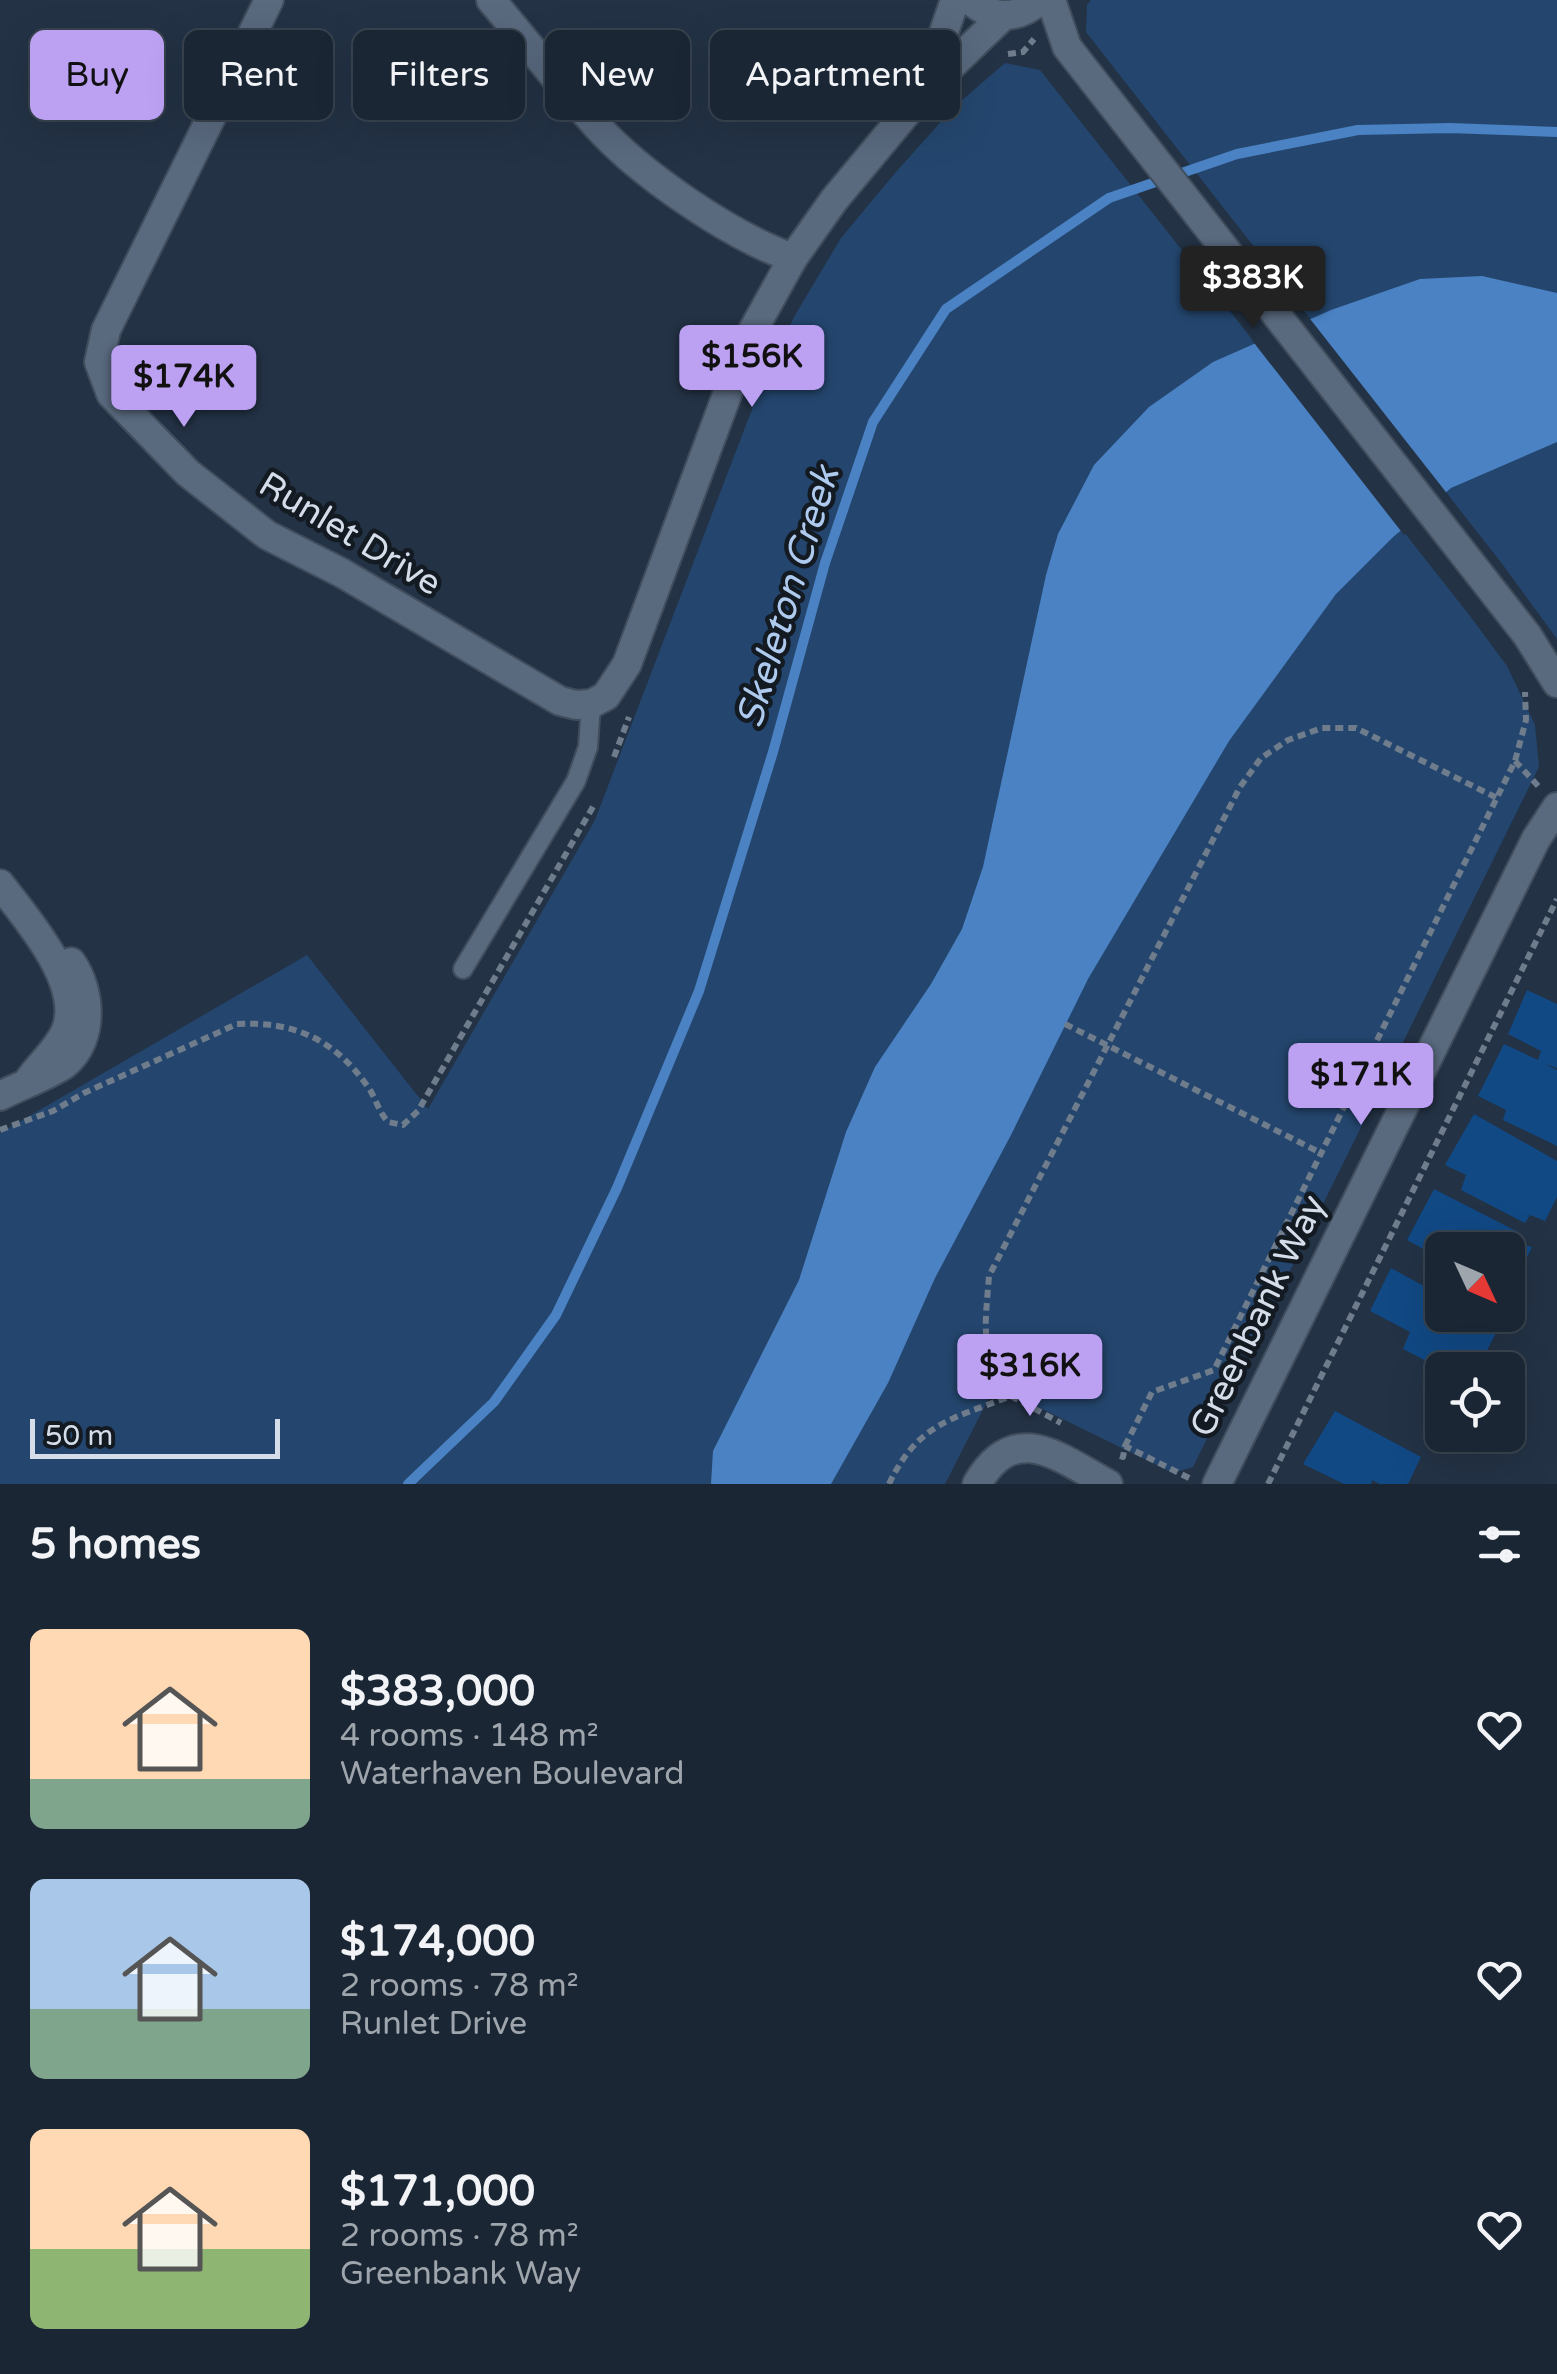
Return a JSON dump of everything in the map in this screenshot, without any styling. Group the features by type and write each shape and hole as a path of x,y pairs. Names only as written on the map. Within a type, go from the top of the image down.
{"street":[{"name":"Runlet Drive","path":"269,0 106,330 98,362 104,382 124,411 188,473 267,534 342,573 544,693 576,705 592,704"},
{"path":"491,0 598,128 668,188 764,248 793,258"},
{"path":"945,30 956,0"},
{"path":"970,0 982,10 1007,15 1067,47"},
{"path":"960,59 1007,15 1026,11 1040,0"},
{"path":"1052,0 1067,47 1484,580 1534,645 1557,683"},
{"path":"592,704 606,696 627,664 747,341 793,258 834,200 901,120"},
{"name":"Greenbank Way","path":"1217,1484 1536,838 1557,807"},
{"path":"0,884 46,943 73,964 87,998 87,1016 76,1051 63,1066 0,1096"},
{"path":"977,1484 998,1455 1012,1448 1032,1448 1052,1453 1108,1484"}],"lane":[{"path":"463,969 576,781 588,747 592,704"}],"path":[{"path":"1023,52 1034,58"},
{"path":"1122,1457 1152,1392 1214,1370 1497,798 1523,736 1527,705 1520,680"},
{"path":"889,1484 902,1456 921,1436 937,1425 1011,1396 992,1368 986,1342 989,1276 1240,787 1261,758 1288,740 1322,728 1356,728 1497,798"},
{"path":"1268,1484 1557,899"},
{"path":"1065,1024 1320,1152"},
{"path":"1125,1446 1201,1484"}],"shaded area":[{"path":"1091,0 1557,0 1557,639 1086,32 1087,5"},
{"path":"1005,63 1040,70 1470,616 1507,666 1535,725 1539,767 1193,1467 1173,1473 995,1386 945,1484 0,1484 0,1133 307,955 428,1109 595,820 759,391 794,317 841,238 896,172 942,120 960,120 960,102"},
{"path":"1482,276 1557,293 1557,442 1451,488 1392,538 1336,594 1229,741 1088,979 935,1278 888,1383 831,1484 711,1484 713,1451 799,1280 846,1132 875,1067 931,984 962,929 983,867 1046,575 1058,534 1094,465 1149,407 1213,362 1331,310 1420,279"}],"pier":[{"path":"1307,315 1449,496 1404,535 1251,339"}],"building":[{"path":"1527,990 1557,1004 1557,1068 1545,1064 1557,1070 1557,1146 1503,1120 1506,1110 1478,1096 1504,1044 1538,1060 1541,1051 1508,1034"},
{"path":"1474,1114 1557,1161 1557,1197 1545,1221 1530,1215 1525,1223 1461,1190 1466,1175 1445,1165"},
{"path":"1434,1189 1518,1232 1425,1232 1425,1250 1407,1240"},
{"path":"1391,1268 1425,1287 1425,1332 1496,1332 1486,1352 1425,1352 1425,1360 1403,1349 1410,1332 1370,1311"},
{"path":"1335,1411 1421,1457 1408,1484 1380,1484 1372,1480 1371,1484 1344,1484 1303,1464"}],"waterway":[{"name":"Skeleton Creek","path":"408,1484 494,1402 556,1315 617,1188 699,991 773,752 825,563 873,422 946,309 1109,198 1237,154 1358,130 1557,132"}]}
